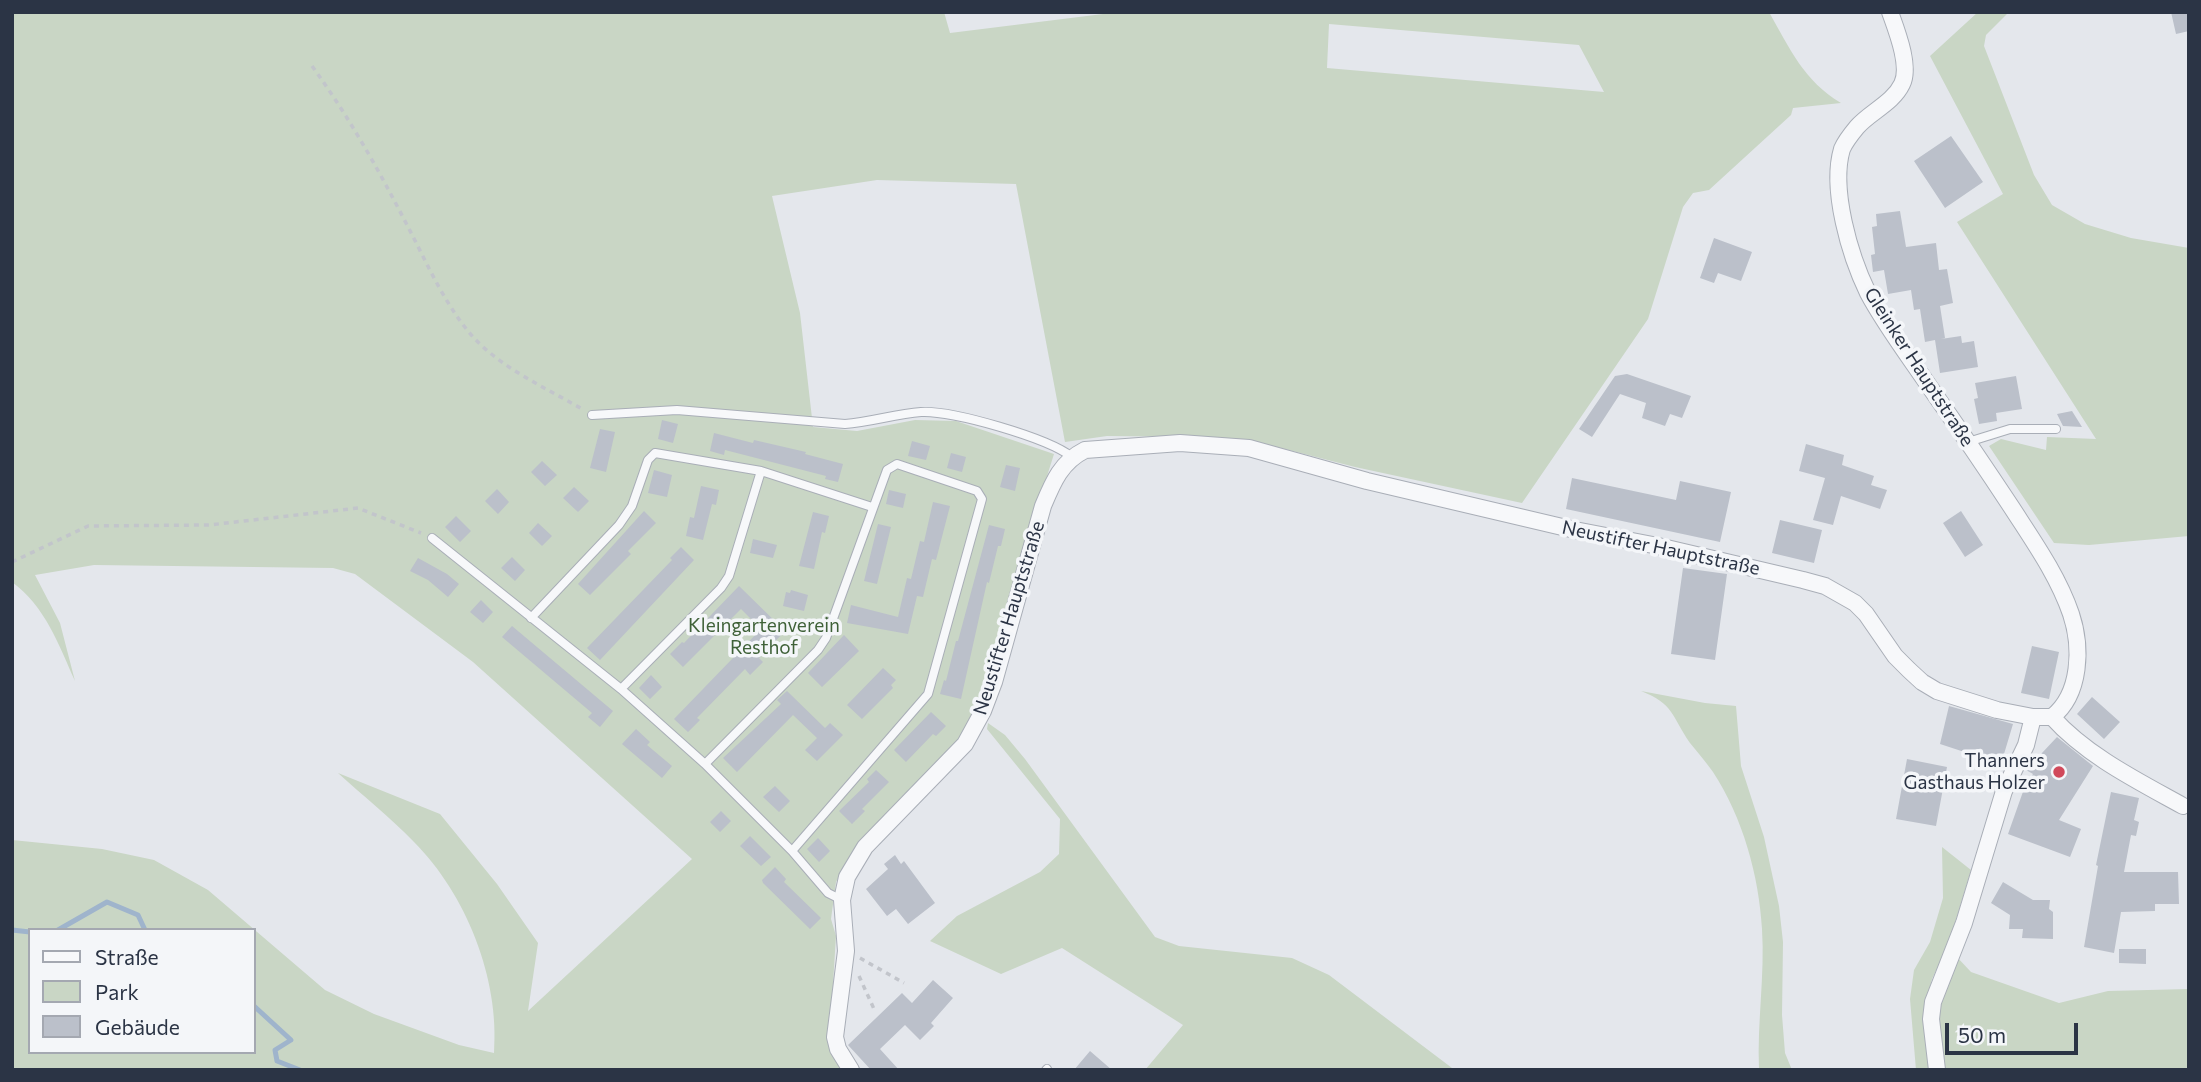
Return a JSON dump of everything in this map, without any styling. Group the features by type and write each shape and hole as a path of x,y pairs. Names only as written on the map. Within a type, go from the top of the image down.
{"street":[{"name":"Gleinker Hauptstraße","path":"1890,12 1905,65 1904,82 1892,97 1857,127 1843,146 1839,166 1840,197 1855,262 1886,323 2035,542 2057,579 2072,616 2077,643 2077,668 2069,698 2052,717"},
{"name":"Neustifter Hauptstraße","path":"851,1070 838,1049 835,1037 846,951 842,900 847,877 865,847 965,744 975,729 994,682 1042,506 1053,481 1072,457 1085,450 1180,443 1249,449 1367,481 1575,530 1741,564 1814,583 1855,603 1866,614 1895,656 1922,682 1959,699 2033,717 2052,717"},
{"path":"1937,1070 1931,1019 1933,1002 1964,923 2004,790 2026,745 2033,717"},
{"path":"2052,717 2068,736 2183,806"}],"lane":[{"path":"593,415 677,410 845,424 864,423 903,414 942,413 961,416 1043,442 1064,450 1072,457"},
{"path":"1968,442 2010,429 2056,429"},
{"path":"531,618 619,525 632,506 648,460 655,453 761,471 872,507"},
{"path":"705,764 818,650 826,638 887,470 897,464 977,491 982,499 928,694 792,851"},
{"path":"621,689 721,588 729,576 761,471"},
{"path":"432,538 621,689 705,764 792,851 828,892 842,900"}],"path":[{"path":"312,66 361,137 421,252 474,338 495,357 593,415"},
{"path":"12,562 89,526 209,525 358,508 432,538"},
{"path":"846,951 904,983"}],"green space":[{"name":"Kleingartenverein Resthof","path":"12,12 944,12 950,33 1119,12 1769,12 1807,74 1841,103 1793,108 1791,115 1709,190 1693,193 1683,207 1648,319 1522,503 1281,448 1203,437 1107,436 1065,442 1016,184 877,180 772,196 800,313 813,427 857,431 915,420 956,421 1054,454 1024,549 989,683 962,736 854,851 836,882 831,919 836,936 829,1048 841,1070 12,1070 12,840 102,849 154,860 208,890 252,928 28,928 28,1054 256,1054 256,931 325,990 374,1014 459,1045 494,1053 491,996 485,967 464,912 433,863 414,842 338,773 440,814 497,884 538,943 528,1011 692,859 473,662 355,574 333,568 94,565 35,575 60,623 75,681 57,640 42,614 12,582","holes":["1329,24 1579,45 1604,92 1327,68"]},
{"path":"1978,12 2009,12 1986,35 1984,46 2034,175 2052,205 2085,224 2131,238 2189,248 2189,536 2089,545 2054,543 1989,446 2001,439 2046,450 2047,437 2096,439 1957,222 2003,194 1930,56"},
{"path":"1641,691 1736,706 1741,766 1764,837 1779,906 1783,942 1782,1015 1785,1053 1792,1070 1759,1069 1762,929 1753,868 1741,828 1724,790 1671,711 1660,701"},
{"path":"988,723 1005,735 1025,759 1155,937 1179,946 1292,958 1329,975 1452,1068 1459,1070 1145,1070 1183,1025 1062,948 1001,974 930,941 957,916 1040,872 1059,854 1060,819 987,729"},
{"path":"1942,847 1971,870 1949,943 1932,979 1926,1004 1931,1070 1916,1070 1910,999 1914,970 1930,942 1943,898"},
{"path":"1956,956 1971,972 2059,1003 2108,991 2189,989 2189,1070 1943,1070 1938,1006"}],"building":[{"path":"2171,12 2189,12 2189,31 2176,34"},
{"path":"1951,136 1983,182 1945,208 1914,161"},
{"path":"1900,211 1906,247 1936,243 1939,270 1947,269 1953,303 1940,306 1945,338 1941,339 1961,336 1962,343 1974,341 1978,367 1940,373 1935,340 1925,342 1920,309 1914,310 1911,290 1888,294 1884,270 1873,272 1871,255 1875,254 1872,227 1877,226 1876,214"},
{"path":"1714,238 1752,252 1741,281 1718,273 1714,283 1700,278"},
{"path":"1627,374 1691,396 1682,418 1670,414 1665,426 1642,418 1646,403 1620,394 1592,437 1579,429 1615,376"},
{"path":"2016,376 2022,409 1996,413 1997,421 1979,424 1974,399 1978,398 1975,383"},
{"path":"2072,411 2082,427 2063,426 2057,414"},
{"path":"662,420 678,424 673,443 658,439"},
{"path":"600,429 615,432 606,472 590,468"},
{"path":"714,433 806,452 805,454 843,464 838,482 825,479 826,476 725,450 724,455 710,451"},
{"path":"912,441 930,446 926,460 908,456"},
{"path":"1806,444 1844,455 1842,465 1874,476 1871,485 1887,490 1880,509 1841,496 1833,525 1813,520 1825,478 1799,471"},
{"path":"951,453 966,457 962,472 947,468"},
{"path":"542,461 557,475 545,486 531,472"},
{"path":"1006,465 1020,468 1015,491 1000,487"},
{"path":"654,470 672,475 667,497 648,493"},
{"path":"1572,478 1676,500 1680,481 1731,492 1720,542 1566,509"},
{"path":"701,486 719,490 716,505 712,504 703,540 686,536 690,517 694,518"},
{"path":"574,487 589,501 578,512 563,498"},
{"path":"497,489 509,502 498,514 485,501"},
{"path":"889,490 906,494 903,508 886,504"},
{"path":"933,502 950,506 936,560 932,559 923,597 917,596 908,634 847,623 851,605 898,617 907,578 911,579 920,541 924,542"},
{"path":"644,511 656,523 628,551 631,554 590,595 578,584"},
{"path":"1961,511 1983,545 1965,557 1943,523"},
{"path":"813,512 829,516 825,533 822,532 814,569 799,566"},
{"path":"456,516 471,531 460,542 445,527"},
{"path":"1780,520 1822,530 1814,563 1772,553"},
{"path":"538,523 552,536 542,546 529,533"},
{"path":"878,524 891,527 877,584 864,581"},
{"path":"989,525 1005,529 989,583 987,582 961,699 940,694 958,641"},
{"path":"753,539 777,545 773,558 750,553"},
{"path":"681,547 694,560 600,660 587,648 672,560 670,558"},
{"path":"512,557 525,570 515,581 501,568"},
{"path":"418,558 459,584 448,597 428,580 410,571"},
{"path":"1683,568 1727,574 1715,660 1671,654"},
{"path":"739,586 785,631 759,658 763,662 750,675 745,669 697,718 700,720 688,732 674,719 761,629 741,609 683,667 670,654"},
{"path":"791,590 808,595 804,611 783,606 786,592 790,593"},
{"path":"481,600 493,612 483,623 470,612"},
{"path":"512,626 613,711 600,727 588,717 592,713 502,637"},
{"path":"844,635 859,651 822,687 808,673"},
{"path":"2032,646 2059,652 2049,699 2021,693"},
{"path":"883,668 896,680 891,685 893,688 862,719 847,705"},
{"path":"651,675 662,687 650,699 639,688"},
{"path":"787,691 825,728 830,723 843,735 817,761 805,750 817,738 793,715 737,772 723,758 781,704 777,700"},
{"path":"2092,697 2120,722 2104,739 2077,714"},
{"path":"1949,706 2013,724 2001,764 1940,744"},
{"path":"931,712 946,726 936,736 933,734 906,762 894,750"},
{"path":"636,729 650,742 647,745 672,766 662,778 622,744"},
{"path":"2057,737 2093,766 2059,820 2081,829 2070,857 2008,834 2025,786 2033,774 2026,770"},
{"path":"1907,759 1947,767 1936,826 1896,819"},
{"path":"876,770 889,782 862,809 865,811 852,824 839,811 869,782 867,779"},
{"path":"775,786 790,801 779,812 763,797"},
{"path":"2111,792 2139,798 2134,820 2139,822 2136,836 2131,835 2124,872 2178,872 2179,904 2155,904 2155,911 2121,912 2114,953 2084,947 2098,866 2096,865"},
{"path":"721,811 731,821 720,832 710,822"},
{"path":"750,836 771,857 761,866 740,846"},
{"path":"818,838 830,851 819,862 807,849"},
{"path":"895,855 901,864 904,861 935,903 908,924 896,909 887,916 866,889 888,869 884,864"},
{"path":"775,867 786,879 784,882 821,918 810,929 763,883 762,880"},
{"path":"2003,882 2033,900 2050,900 2053,939 2022,938 2023,929 2009,929 2010,915 1991,903"},
{"path":"2119,949 2146,949 2146,964 2119,963"},
{"path":"933,980 953,998 931,1023 934,1026 920,1040 905,1025 880,1049 899,1070 871,1070 848,1045 902,993 912,1003"},
{"path":"1090,1051 1112,1070 1074,1070"}],"waterway":[{"path":"62,928 107,902 138,915 144,928"},
{"path":"12,930 28,932"},
{"path":"256,1008 291,1040 275,1050 277,1061 300,1070"}],"place":[{"name":"Thanners Gasthaus Holzer","path":"2059,772"}]}
